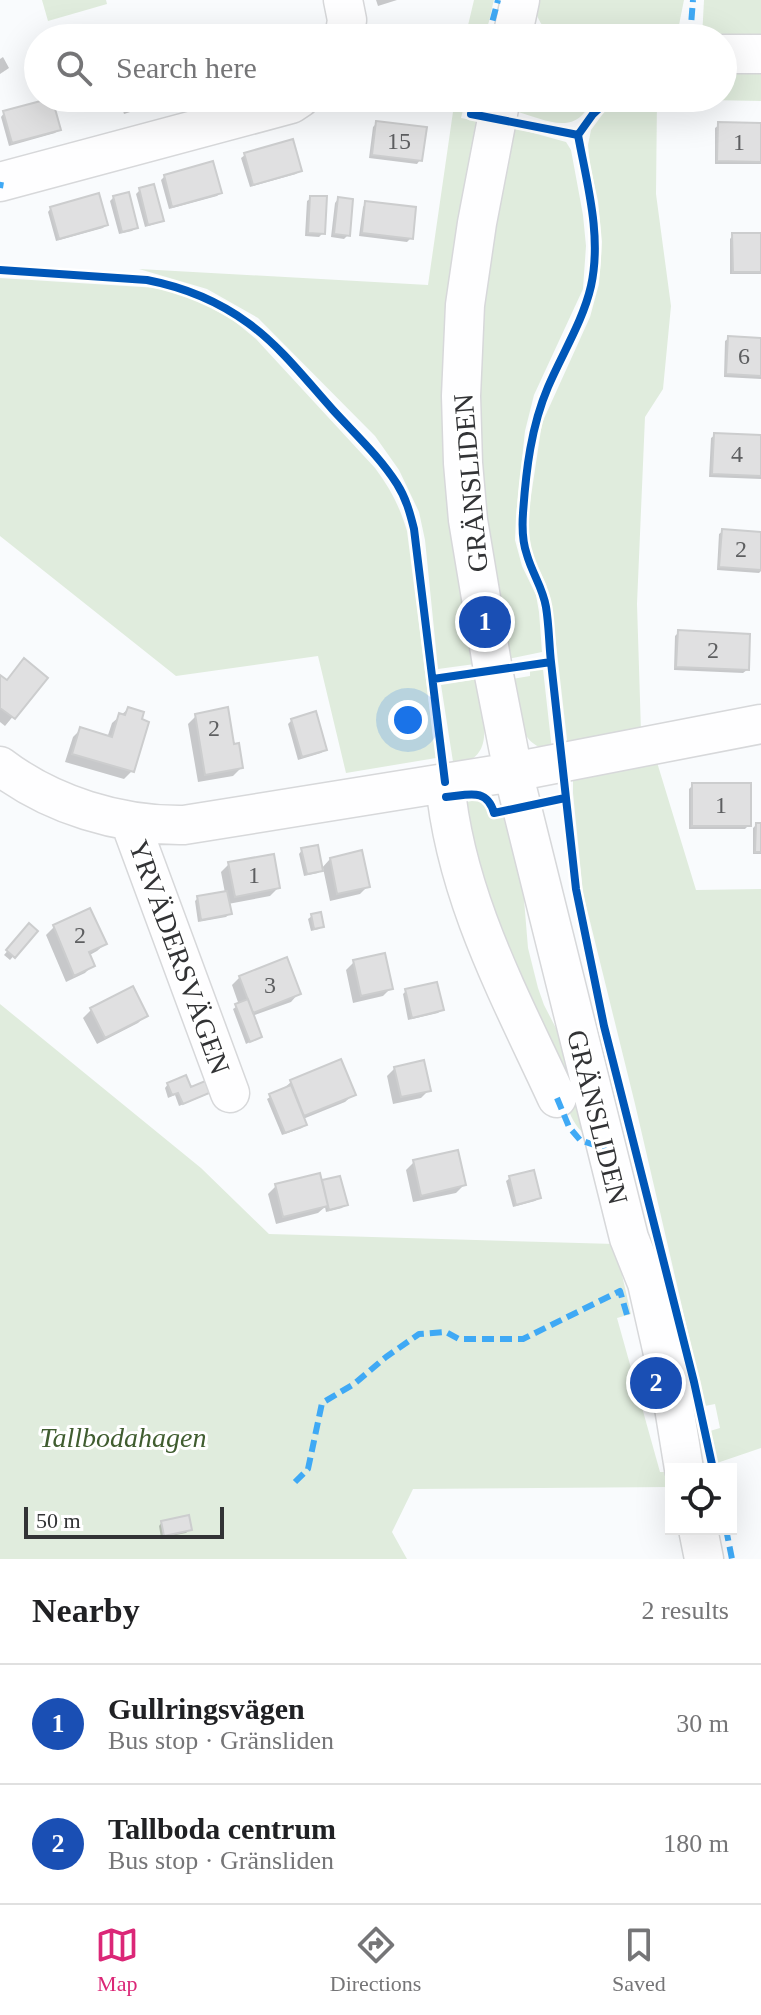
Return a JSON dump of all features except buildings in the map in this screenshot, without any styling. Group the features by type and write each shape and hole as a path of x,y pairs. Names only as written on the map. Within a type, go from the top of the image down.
{"street":[{"path":"343,0 346,24"},
{"path":"515,24 520,0"},
{"path":"737,54 761,54"},
{"path":"0,182 261,112"},
{"name":"GRÄNSLIDEN","path":"498,112 465,305 461,396 468,520 513,772 629,1238 647,1283 671,1389 683,1462"},
{"path":"0,766 46,795 130,822 157,826 184,825 513,772 761,724"},
{"name":"GRÄNSLIDEN","path":"445,782 460,868 483,937 557,1098"},
{"name":"YRVÄDERSVÄGEN","path":"130,822 230,1093"},
{"path":"699,1535 704,1559"}],"green space":[{"path":"42,0 106,0 107,4 48,21"},
{"path":"474,0 494,0 488,24 468,24"},
{"path":"535,0 684,0 679,24 542,24 536,13"},
{"path":"704,0 761,0 761,40 737,39 737,24 703,24"},
{"path":"761,66 761,101 737,101 737,67"},
{"path":"453,112 462,112 461,118 476,121 450,291 475,664 438,669 425,540 419,512 399,470 375,436 258,318 207,289 139,269 428,285"},
{"path":"518,112 584,112 574,121 566,123"},
{"path":"604,112 657,112 656,194 671,306 663,389 645,417 637,604 641,732 568,748 552,609 528,538 528,516 542,423 590,317 599,284 602,242 588,145 591,130"},
{"path":"515,128 566,142 571,150 586,246 583,289 534,395 525,431 515,540 522,566 536,595 542,652 508,659 479,525 474,392 488,241 508,168"},
{"path":"0,278 158,288 194,298 233,320 256,339 375,468 394,498 407,531 436,758 346,773 318,656 176,676 0,536"},
{"path":"543,669 552,750 531,742 525,734 512,679 530,676 530,671"},
{"path":"484,678 483,744 471,760 454,768 441,685"},
{"path":"656,759 696,890 761,889 761,1448 717,1463 710,1431 720,1428 715,1404 705,1406 583,893 573,778"},
{"path":"478,800 488,808 492,819 503,816 523,887 528,948 538,988 559,1034 586,1131 582,1132 571,1116 506,965 460,803"},
{"name":"Tallbodahagen","path":"0,1004 201,1168 269,1234 615,1244 631,1314 617,1318 660,1472 665,1472 665,1487 413,1489 392,1532 407,1559 0,1559"}],"marked path":[{"path":"492,24 498,0"},
{"path":"691,24 693,0"},
{"path":"0,188 1,182"},
{"path":"557,1098 569,1127 580,1140 606,1149"},
{"path":"295,1482 308,1469 322,1403 354,1384 419,1334 446,1332 459,1339 523,1339 620,1291 627,1315"},
{"path":"727,1535 732,1559"}],"cycle path":[{"path":"471,112 578,135"},
{"path":"551,662 545,600 525,550 523,518 530,449 542,402 583,312 591,286 594,229 578,135 595,112"},
{"path":"0,270 147,280 187,291 212,302 237,315 271,342 375,455 400,489 414,529 445,782"},
{"path":"433,679 551,662 576,889 604,1026 712,1463"},
{"path":"446,797 476,794 487,799 494,813 565,798"}],"place":[{"name":"Gullringsvägen","path":"485,622"},
{"name":"Tallboda centrum","path":"656,1383"}]}
